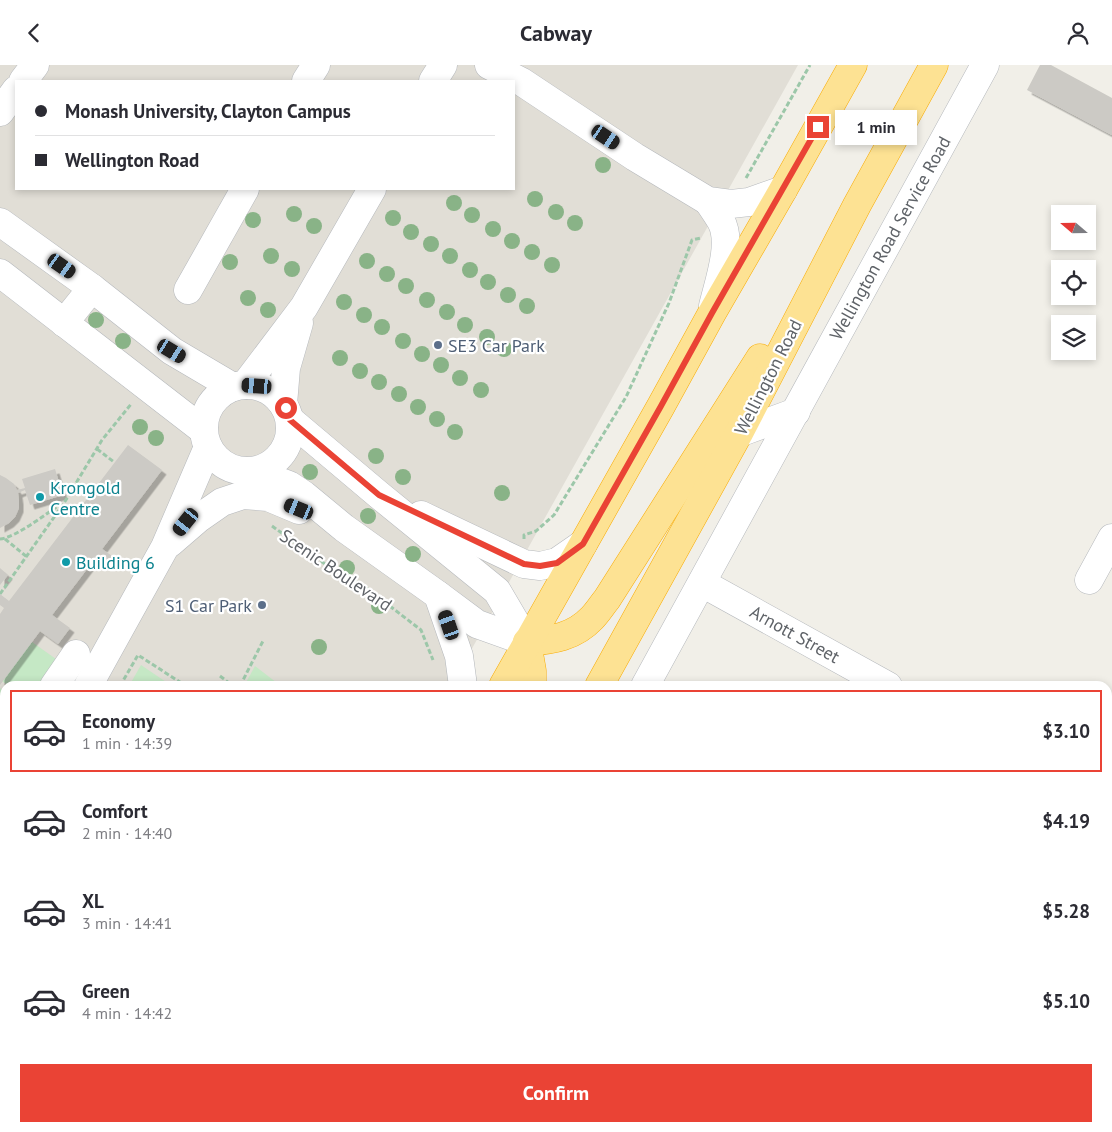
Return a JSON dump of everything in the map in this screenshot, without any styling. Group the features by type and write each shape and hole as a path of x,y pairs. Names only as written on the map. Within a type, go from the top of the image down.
{"highway":[{"path":"506,681 853,65"},
{"name":"Wellington Road","path":"602,681 739,433 857,205 934,65"},
{"path":"528,642 550,641 569,635 592,618 607,599 857,205"},
{"path":"528,642 532,681"}],"street":[{"path":"24,80 35,65"},
{"path":"307,80 316,65"},
{"path":"434,80 442,65"},
{"path":"489,65 527,74 635,157 720,209 749,202 783,190"},
{"name":"Wellington Road Service Road","path":"649,681 985,65"},
{"path":"0,112 15,92"},
{"path":"188,290 244,190"},
{"path":"239,386 304,307 371,190"},
{"path":"712,313 726,240 720,209"},
{"path":"0,222 92,287 172,351 239,386"},
{"path":"0,273 206,438"},
{"path":"64,323 92,287"},
{"path":"165,547 206,496 242,470 267,467 278,459 286,447 290,434 286,412 286,368 304,307"},
{"path":"239,386 257,386 268,390 278,398 286,412 379,495 497,591 528,642 477,624 288,485 217,460 210,451 206,438 205,416 211,404 220,394 239,386"},
{"path":"739,433 796,412"},
{"path":"91,681 165,547 206,438"},
{"path":"165,547 199,518 222,502 243,495 268,497 344,528"},
{"path":"379,495 524,564 540,566 557,563 583,544"},
{"path":"1089,581 1112,538"},
{"name":"Arnott Street","path":"702,583 879,681"},
{"path":"438,595 459,656 462,681"},
{"path":"57,681 76,654"}],"path":[{"path":"524,564 524,535 536,531 554,515 626,397 669,303 692,240 715,234 720,209 810,65"},
{"path":"0,594 28,557 64,503 102,441 136,397"},
{"path":"97,449 114,462"},
{"path":"0,539 5,539 22,530 64,503"},
{"name":"Scenic Boulevard","path":"264,521 325,564 365,587 421,630 434,663"},
{"path":"5,539 28,557"},
{"path":"243,681 263,641"},
{"path":"123,681 138,655 178,681"},
{"path":"220,677 226,681"}],"shaded area":[{"path":"0,65 798,65 454,681 0,681"}],"green space":[{"path":"32,642 56,659 44,681 2,681"},
{"path":"141,665 165,681 132,681"},
{"path":"255,666 274,681 247,681"}],"building":[{"path":"1040,65 1051,65 1112,98 1112,135 1027,90"},
{"name":"Building 6","path":"128,445 162,470 102,549 115,558 109,565 97,556 52,615 70,628 58,644 40,631 3,681 0,681 0,614 4,608 0,605 0,594 9,601"},
{"name":"Krongold Centre","path":"55,469 63,495 30,505 25,490 18,493 19,508 15,517 0,528 0,475 14,484 17,490 25,488 22,479"},
{"path":"0,568 8,575 0,585"}],"place":[{"name":"SE3 Car Park","path":"438,345"},
{"name":"Krongold Centre","path":"40,497"},
{"name":"Building 6","path":"66,562"},
{"name":"S1 Car Park","path":"262,605"}],"route":[{"path":"286,408 290,420 379,495 524,564 540,566 557,563 583,544 818,127"}]}
